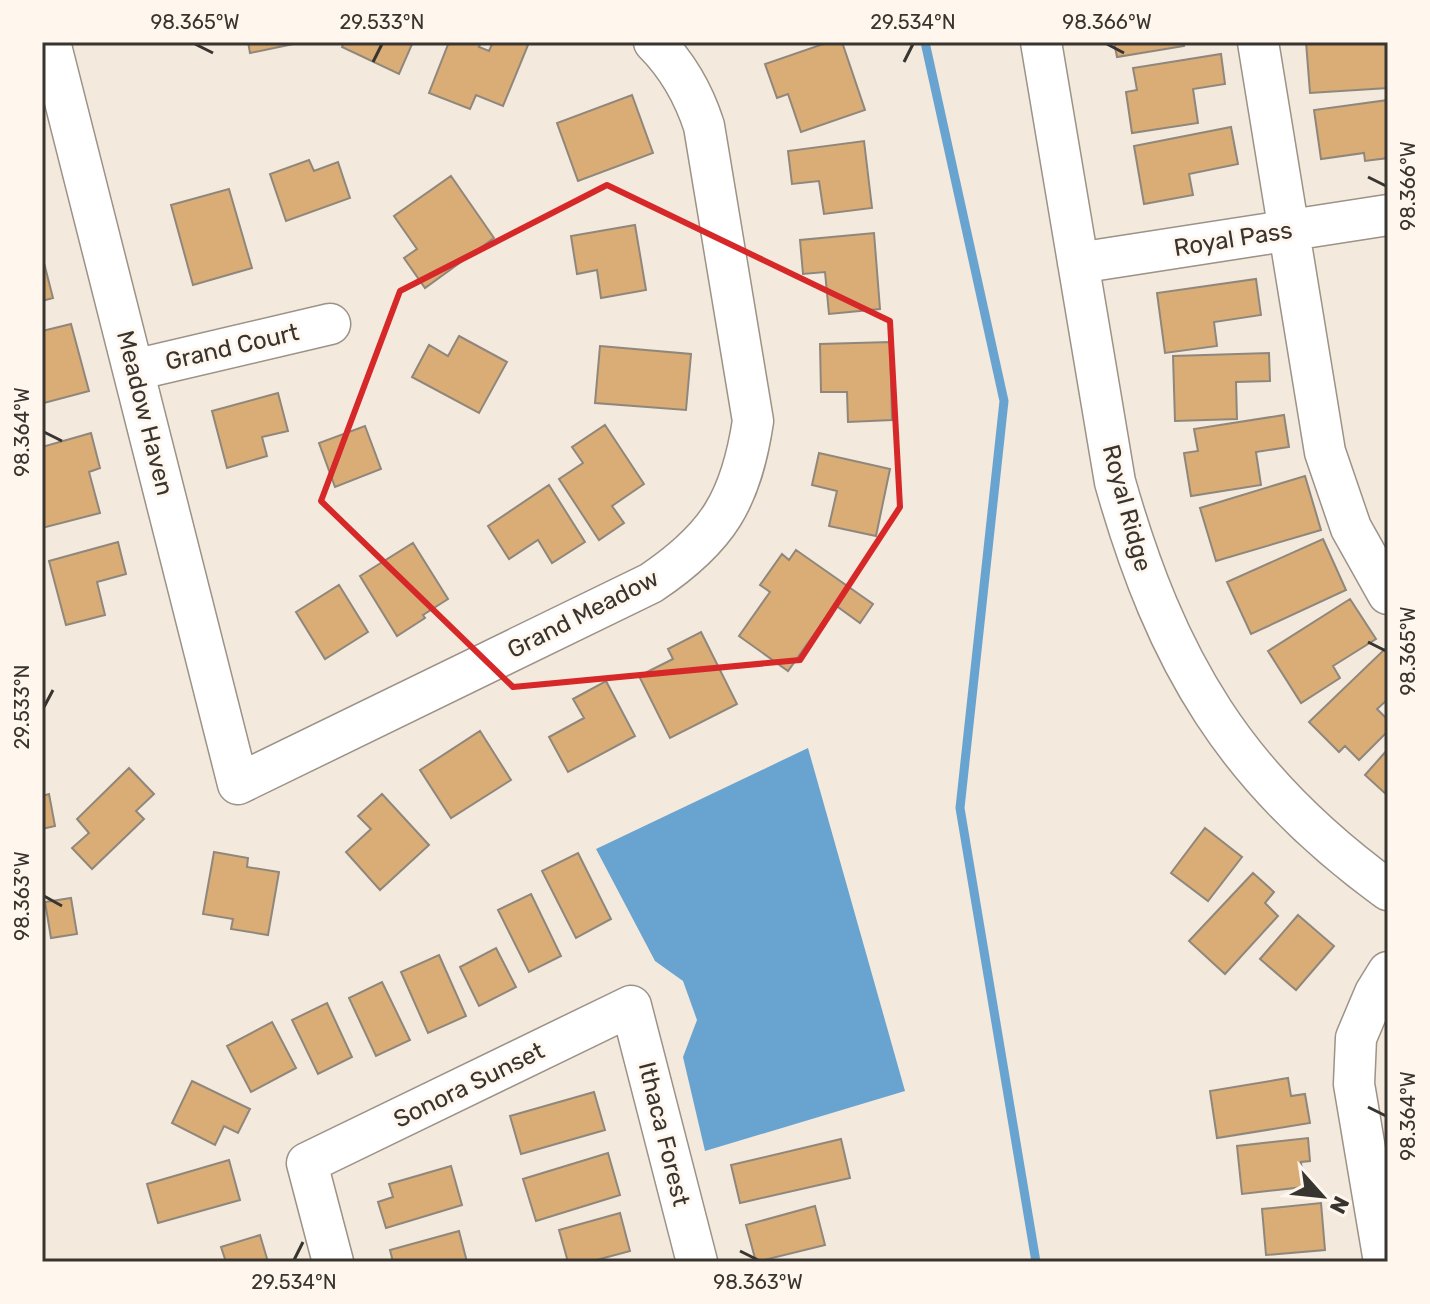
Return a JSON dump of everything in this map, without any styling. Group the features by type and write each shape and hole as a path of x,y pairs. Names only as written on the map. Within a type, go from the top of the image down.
{"street":[{"name":"Meadow Haven","path":"50,42 238,784"},
{"name":"Grand Meadow","path":"238,784 651,583 684,561 712,532 733,498 747,460 753,421 704,126 698,107 670,58 654,42"},
{"name":"Royal Ridge","path":"1041,42 1115,482 1134,551 1170,638 1209,708 1241,752 1285,803 1334,849 1388,890"},
{"path":"1258,42 1325,452 1351,528 1388,594"},
{"name":"Royal Pass","path":"1078,263 1388,215"},
{"name":"Grand Court","path":"134,370 330,324"},
{"path":"1384,1262 1354,1084 1356,1038 1375,993 1388,972"},
{"name":"Sonora Sunset","path":"333,1262 307,1163 631,1006"},
{"name":"Ithaca Forest","path":"631,1006 697,1262"}],"highlighted area":[{"path":"607,185 890,321 900,507 800,660 513,687 321,501 400,291"}],"water":[{"path":"808,748 905,1091 705,1151 683,1057 697,1020 683,981 655,961 596,849"}],"building":[{"path":"248,42 303,42 250,53"},
{"path":"344,42 413,42 399,74 342,47"},
{"path":"449,42 481,42 479,47 489,51 493,42 528,45 503,106 476,95 470,109 429,93"},
{"path":"829,42 842,42 865,110 801,132 788,94 777,98 765,64"},
{"path":"1114,42 1183,42 1184,46 1117,57"},
{"path":"1306,42 1388,42 1388,88 1310,93"},
{"path":"1221,54 1225,84 1193,89 1198,123 1132,133 1126,92 1137,90 1133,68"},
{"path":"632,95 653,153 578,181 557,123"},
{"path":"1388,100 1388,158 1365,161 1364,153 1321,159 1314,110"},
{"path":"1231,127 1238,164 1189,174 1193,195 1144,204 1134,146"},
{"path":"864,141 872,208 824,214 819,181 792,184 788,151"},
{"path":"309,160 314,171 338,162 350,198 286,221 270,174"},
{"path":"451,176 494,238 425,288 404,258 417,249 394,216"},
{"path":"229,189 252,268 193,285 171,205"},
{"path":"635,225 646,290 601,298 597,270 577,274 571,236"},
{"path":"874,233 880,309 829,314 825,272 803,274 800,240"},
{"path":"42,255 53,298 42,301"},
{"path":"1256,279 1261,315 1214,322 1217,346 1165,353 1157,293"},
{"path":"71,324 89,391 44,403 42,331"},
{"path":"459,336 507,362 479,413 412,377 429,345 448,356"},
{"path":"890,342 892,420 848,422 847,392 821,392 820,344"},
{"path":"600,346 691,354 686,410 595,403"},
{"path":"1269,353 1270,381 1236,382 1237,419 1175,421 1173,356"},
{"path":"278,393 288,431 262,437 267,456 227,468 212,411"},
{"path":"1284,415 1289,447 1256,452 1261,485 1191,496 1184,453 1198,451 1194,429"},
{"path":"605,425 644,484 612,506 624,523 599,540 559,479 583,463 572,447"},
{"path":"365,426 381,469 335,487 319,443"},
{"path":"91,433 100,468 89,472 100,513 42,528 42,447"},
{"path":"819,453 890,469 876,536 829,526 837,491 812,485"},
{"path":"1305,476 1321,530 1216,561 1200,508"},
{"path":"549,485 585,542 552,563 538,540 509,559 488,526"},
{"path":"1323,539 1346,590 1251,634 1227,582"},
{"path":"118,542 126,574 97,582 105,615 66,625 49,561"},
{"path":"413,543 448,599 397,636 360,576"},
{"path":"796,550 873,604 860,623 835,605 788,671 739,636 770,592 760,585 782,554 789,560"},
{"path":"339,585 368,632 325,659 296,612"},
{"path":"1350,599 1376,639 1333,666 1340,678 1301,703 1268,651"},
{"path":"701,632 737,704 670,738 639,676 673,659 668,649"},
{"path":"1388,646 1388,699 1377,709 1388,720 1388,731 1359,760 1345,746 1339,752 1309,722"},
{"path":"606,681 635,736 568,772 549,737 584,718 573,699"},
{"path":"480,731 511,780 451,818 420,770"},
{"path":"1388,749 1388,796 1365,775"},
{"path":"129,768 154,794 136,811 144,819 92,869 72,848 89,833 77,819"},
{"path":"49,794 55,826 42,829 42,796"},
{"path":"382,794 429,845 380,890 346,852 371,829 358,816"},
{"path":"1205,828 1242,857 1208,901 1171,873"},
{"path":"214,852 248,858 247,867 279,872 268,935 231,929 233,919 203,914"},
{"path":"578,853 611,919 576,938 542,871"},
{"path":"1253,873 1274,892 1265,903 1278,916 1225,974 1189,941"},
{"path":"531,894 561,956 529,972 498,910"},
{"path":"71,898 77,934 51,938 45,902"},
{"path":"1298,915 1334,946 1296,990 1260,959"},
{"path":"496,948 516,987 479,1006 460,967"},
{"path":"439,955 466,1016 428,1033 401,972"},
{"path":"382,982 410,1040 376,1056 349,998"},
{"path":"327,1003 352,1057 318,1074 292,1020"},
{"path":"272,1022 296,1068 251,1092 227,1046"},
{"path":"1288,1078 1291,1096 1305,1094 1310,1123 1217,1138 1210,1091"},
{"path":"192,1081 250,1109 238,1133 224,1126 215,1145 172,1123"},
{"path":"594,1092 605,1130 521,1154 510,1116"},
{"path":"1308,1138 1310,1161 1301,1162 1304,1187 1242,1194 1237,1146"},
{"path":"841,1139 850,1178 740,1203 731,1165"},
{"path":"608,1153 620,1195 536,1221 523,1179"},
{"path":"229,1160 240,1200 158,1223 147,1184"},
{"path":"451,1166 462,1205 386,1228 378,1202 393,1197 389,1184"},
{"path":"1321,1203 1325,1250 1266,1255 1262,1209"},
{"path":"815,1206 825,1245 756,1262 746,1225"},
{"path":"620,1213 630,1251 589,1262 568,1262 559,1230"},
{"path":"459,1231 467,1262 393,1262 390,1250"},
{"path":"260,1235 268,1262 226,1262 221,1247"}],"waterway":[{"path":"925,42 1004,401 960,808 1036,1262"}]}
